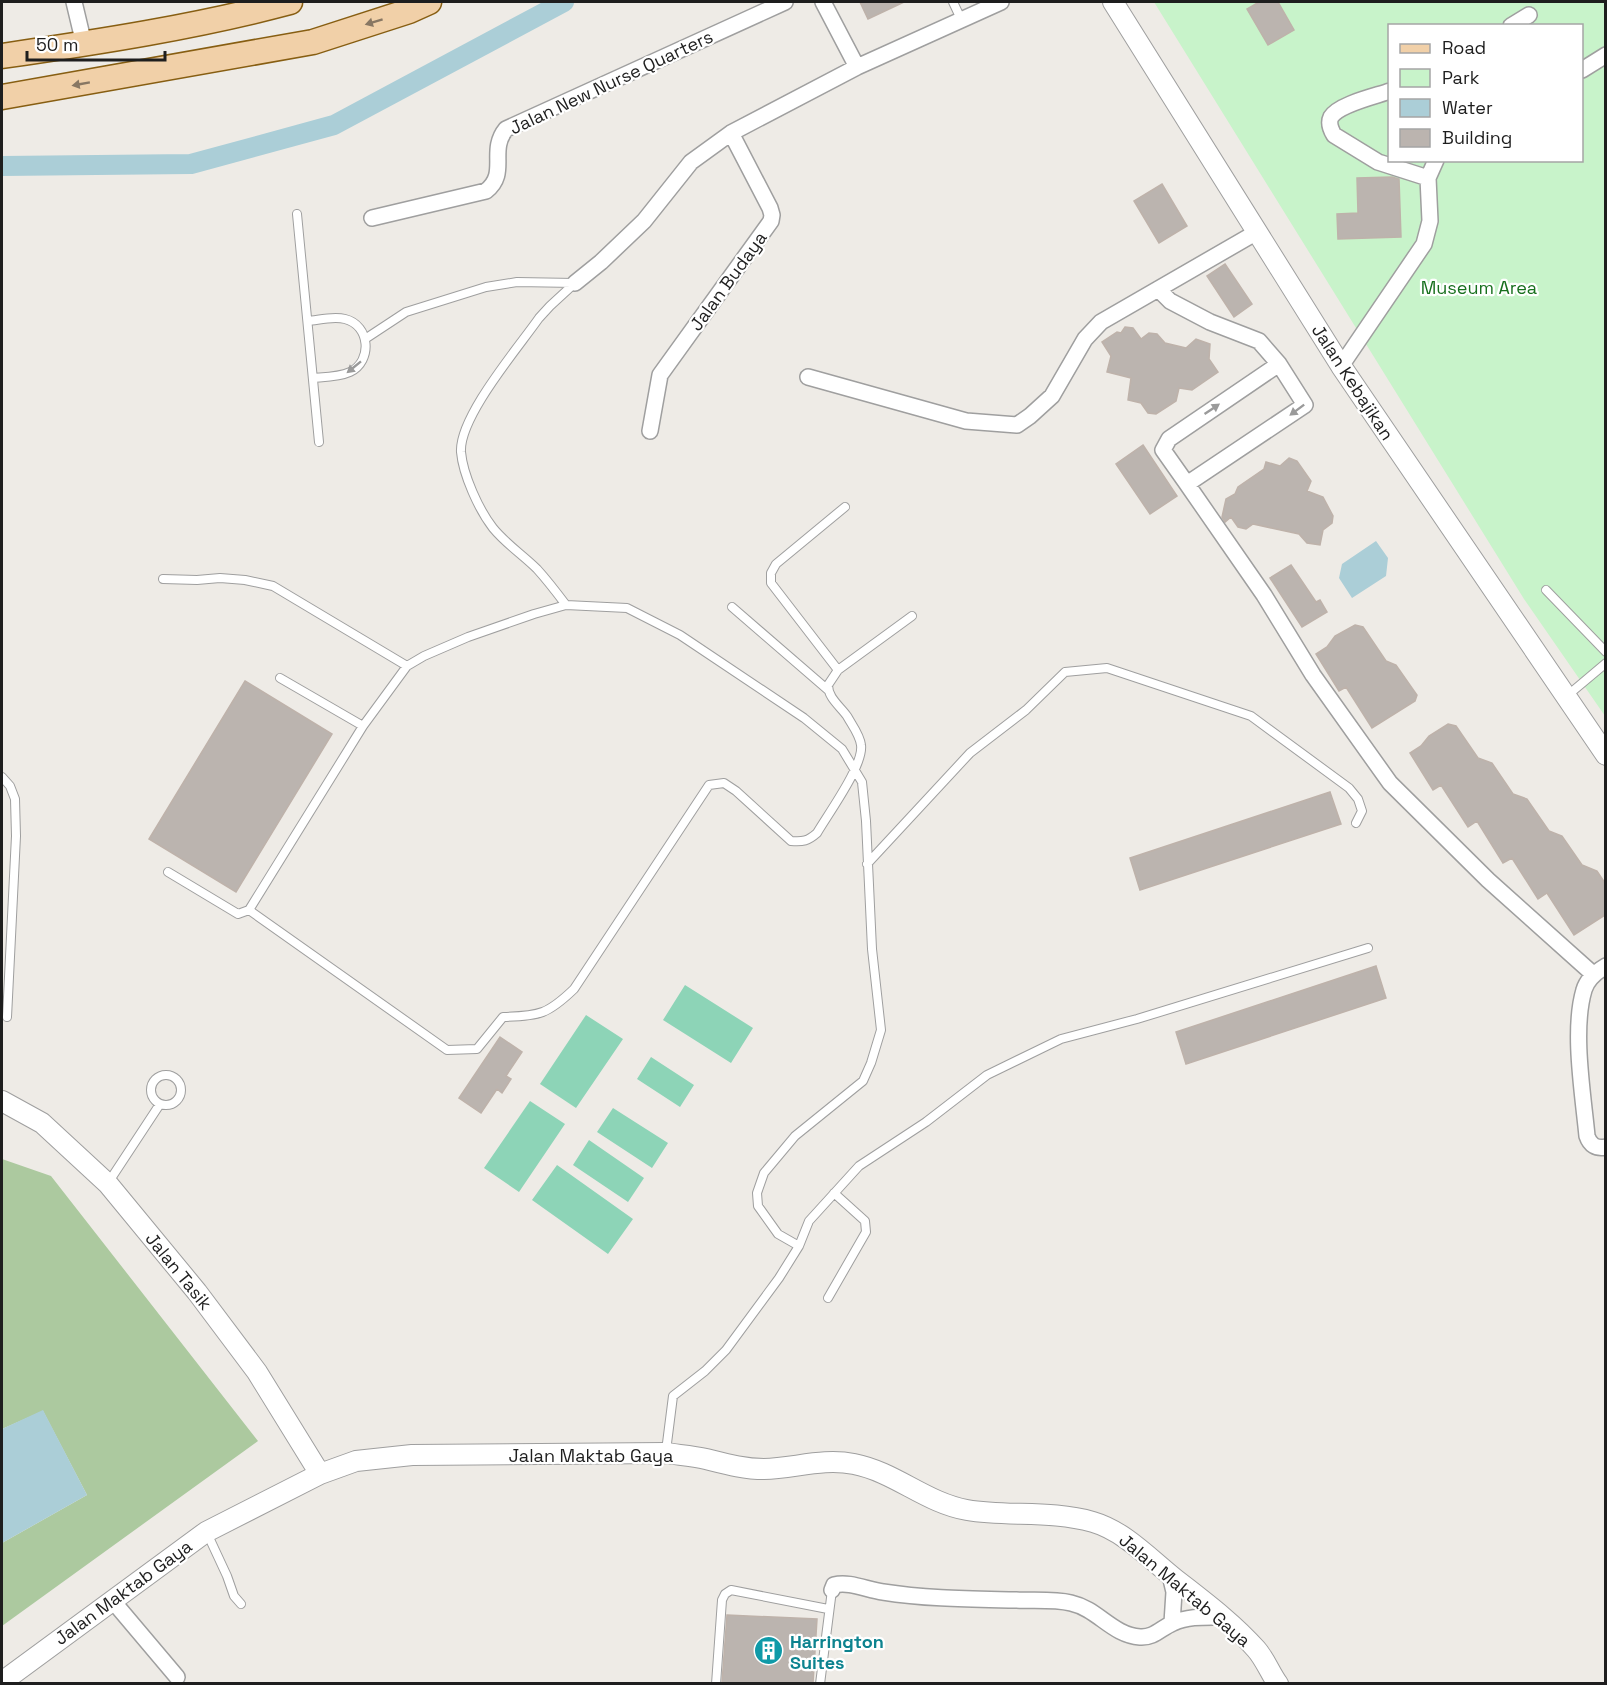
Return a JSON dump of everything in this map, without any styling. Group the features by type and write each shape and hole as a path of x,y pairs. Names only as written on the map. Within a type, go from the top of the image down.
{"main road":[{"path":"2,56 84,44 234,16 290,2"},
{"path":"2,97 313,42 409,11 429,2"},
{"path":"84,44 122,77"}],"street":[{"path":"74,2 84,44"},
{"name":"Jalan New Nurse Quarters","path":"372,218 486,191 496,178 497,144 506,129 785,2"},
{"path":"823,2 857,67"},
{"path":"574,283 609,255 644,221 691,162 731,133 857,67 961,18 1001,2"},
{"name":"Jalan Kebajikan","path":"1113,2 1341,366 1605,755"},
{"path":"1514,24 1529,15"},
{"path":"1583,69 1605,55"},
{"path":"1388,91 1340,108 1329,123 1331,130 1334,135 1378,162 1428,178"},
{"name":"Jalan Budaya","path":"650,431 660,375 771,221 770,208 731,133"},
{"path":"1341,366 1424,244 1430,221 1428,178 1435,162"},
{"path":"808,377 966,421 1017,425 1052,396 1085,339 1101,322 1257,232"},
{"path":"1158,289 1170,301 1210,322 1259,341 1279,364 1305,405 1187,484"},
{"path":"1279,364 1169,438 1163,450 1264,595 1313,675 1390,783 1488,880 1599,970 1584,989 1580,1018 1580,1056 1587,1136 1589,1142 1594,1146 1605,1147"},
{"name":"Jalan Tasik","path":"2,1101 42,1123 108,1184 197,1292 257,1372 320,1474"},
{"name":"Jalan Maktab Gaya","path":"2,1682 206,1532 320,1474 357,1461 412,1455 666,1452 704,1458 738,1467 774,1468 826,1461 867,1467 912,1487 939,1503 967,1510 1027,1513 1093,1522 1111,1528 1222,1617 1258,1651 1278,1683"},
{"path":"1170,1575 1174,1592 1172,1623"},
{"path":"832,1590 834,1585 842,1583 884,1592 931,1597 1070,1603 1094,1612 1113,1628 1127,1635 1142,1638 1154,1635 1172,1623 1197,1617 1222,1617"},
{"path":"112,1600 177,1677"}],"lane":[{"path":"953,2 961,18"},
{"path":"297,214 319,441"},
{"path":"365,339 406,312 486,287 517,282 574,283"},
{"path":"566,605 537,570 493,528 479,506 461,451 466,427 477,407 539,318 574,283"},
{"path":"308,321 346,319 361,330 365,339 364,358 359,366 343,375 313,378"},
{"path":"838,670 771,583 771,573 776,564 845,507"},
{"path":"163,579 220,578 273,586 407,666"},
{"path":"1546,590 1605,652"},
{"path":"168,872 238,914 249,910 363,726 407,666 424,656 468,637 566,605 627,608 680,635 804,718 842,749 862,782 872,949 881,1030 871,1064 863,1081 795,1136 780,1151 764,1173 757,1193 758,1206 777,1234 799,1246"},
{"path":"249,910 447,1050 477,1049 503,1017 530,1016 555,1008 574,989 709,785 724,783 736,791 791,841 802,842 810,840 817,833 860,759 861,744 857,732 828,690 732,608"},
{"path":"828,690 828,685 838,670 912,616"},
{"path":"1566,697 1605,663"},
{"path":"867,864 970,753 1026,710 1065,672 1107,668 1251,716 1349,788 1358,799 1362,810 1356,823"},
{"path":"280,678 363,726"},
{"path":"2,777 10,786 15,799 16,836 7,1017"},
{"path":"666,1452 672,1396 705,1371 726,1350 779,1278 799,1246 809,1221 859,1166 926,1122 987,1075 1061,1040 1368,948"},
{"path":"161,1076 174,1077 179,1082 180,1095 177,1101 171,1105 160,1104 153,1098 151,1092 155,1079 161,1076"},
{"path":"108,1184 160,1104"},
{"path":"828,1298 866,1232 864,1221 834,1193"},
{"path":"206,1532 234,1596 240,1604"},
{"path":"716,1683 722,1600 731,1590 828,1609"},
{"path":"820,1683 832,1590"}],"green space":[{"name":"Museum Area","path":"1154,2 1605,2 1605,716 1524,599"},
{"path":"685,985 753,1028 731,1063 663,1020"},
{"path":"586,1015 623,1039 576,1108 540,1084"},
{"path":"651,1057 694,1085 680,1107 637,1079"},
{"path":"530,1101 565,1124 519,1192 484,1168"},
{"path":"613,1108 668,1143 652,1168 597,1132"},
{"path":"589,1140 644,1178 628,1202 573,1165"},
{"path":"2,1159 51,1176 258,1441 2,1626 2,1543 87,1495 43,1411 2,1429"},
{"path":"557,1165 633,1219 608,1254 532,1200"}],"water":[{"path":"1376,541 1388,558 1386,576 1352,598 1339,578 1342,564"},
{"path":"43,1410 87,1495 2,1543 2,1429"}],"building":[{"path":"860,2 904,2 868,19"},
{"path":"1259,2 1278,2 1294,30 1268,45 1247,9"},
{"path":"1392,177 1399,179 1401,237 1338,239 1337,214 1358,213 1357,178"},
{"path":"1162,184 1187,226 1159,243 1134,201"},
{"path":"1225,264 1252,304 1234,317 1207,276"},
{"path":"1125,327 1133,328 1141,339 1149,333 1157,334 1165,343 1186,348 1196,339 1210,344 1209,359 1218,372 1192,390 1179,388 1176,401 1156,414 1148,413 1141,403 1128,400 1131,378 1107,372 1111,356 1102,342 1117,332 1121,333"},
{"path":"1143,445 1177,496 1150,514 1116,464"},
{"path":"1289,458 1297,461 1311,481 1307,491 1323,497 1333,516 1332,523 1323,530 1320,545 1307,543 1299,534 1253,524 1246,529 1238,527 1231,517 1225,522 1222,517 1226,499 1235,494 1238,487 1264,469 1266,462 1280,466"},
{"path":"1291,565 1316,602 1320,600 1327,612 1302,627 1270,578"},
{"path":"1355,625 1363,627 1386,661 1396,665 1417,695 1415,701 1372,728 1346,687 1339,691 1316,654 1327,647 1335,636"},
{"path":"245,681 332,734 236,892 149,839"},
{"path":"1448,724 1456,726 1478,758 1492,763 1513,794 1527,799 1549,831 1562,836 1582,865 1597,871 1605,883 1605,915 1574,935 1547,893 1538,899 1512,858 1503,863 1477,821 1468,827 1441,785 1433,790 1410,753 1421,746 1429,736"},
{"path":"1330,792 1341,824 1140,890 1130,858"},
{"path":"1376,966 1386,998 1186,1064 1176,1032"},
{"path":"500,1037 522,1052 506,1076 511,1079 502,1093 497,1089 481,1113 459,1098"},
{"name":"Harrington Suites","path":"727,1615 817,1619 813,1683 722,1683"}],"waterway":[{"path":"2,166 191,164 334,125 564,2"}],"place":[{"name":"Harrington Suites","path":"769,1651"}]}
